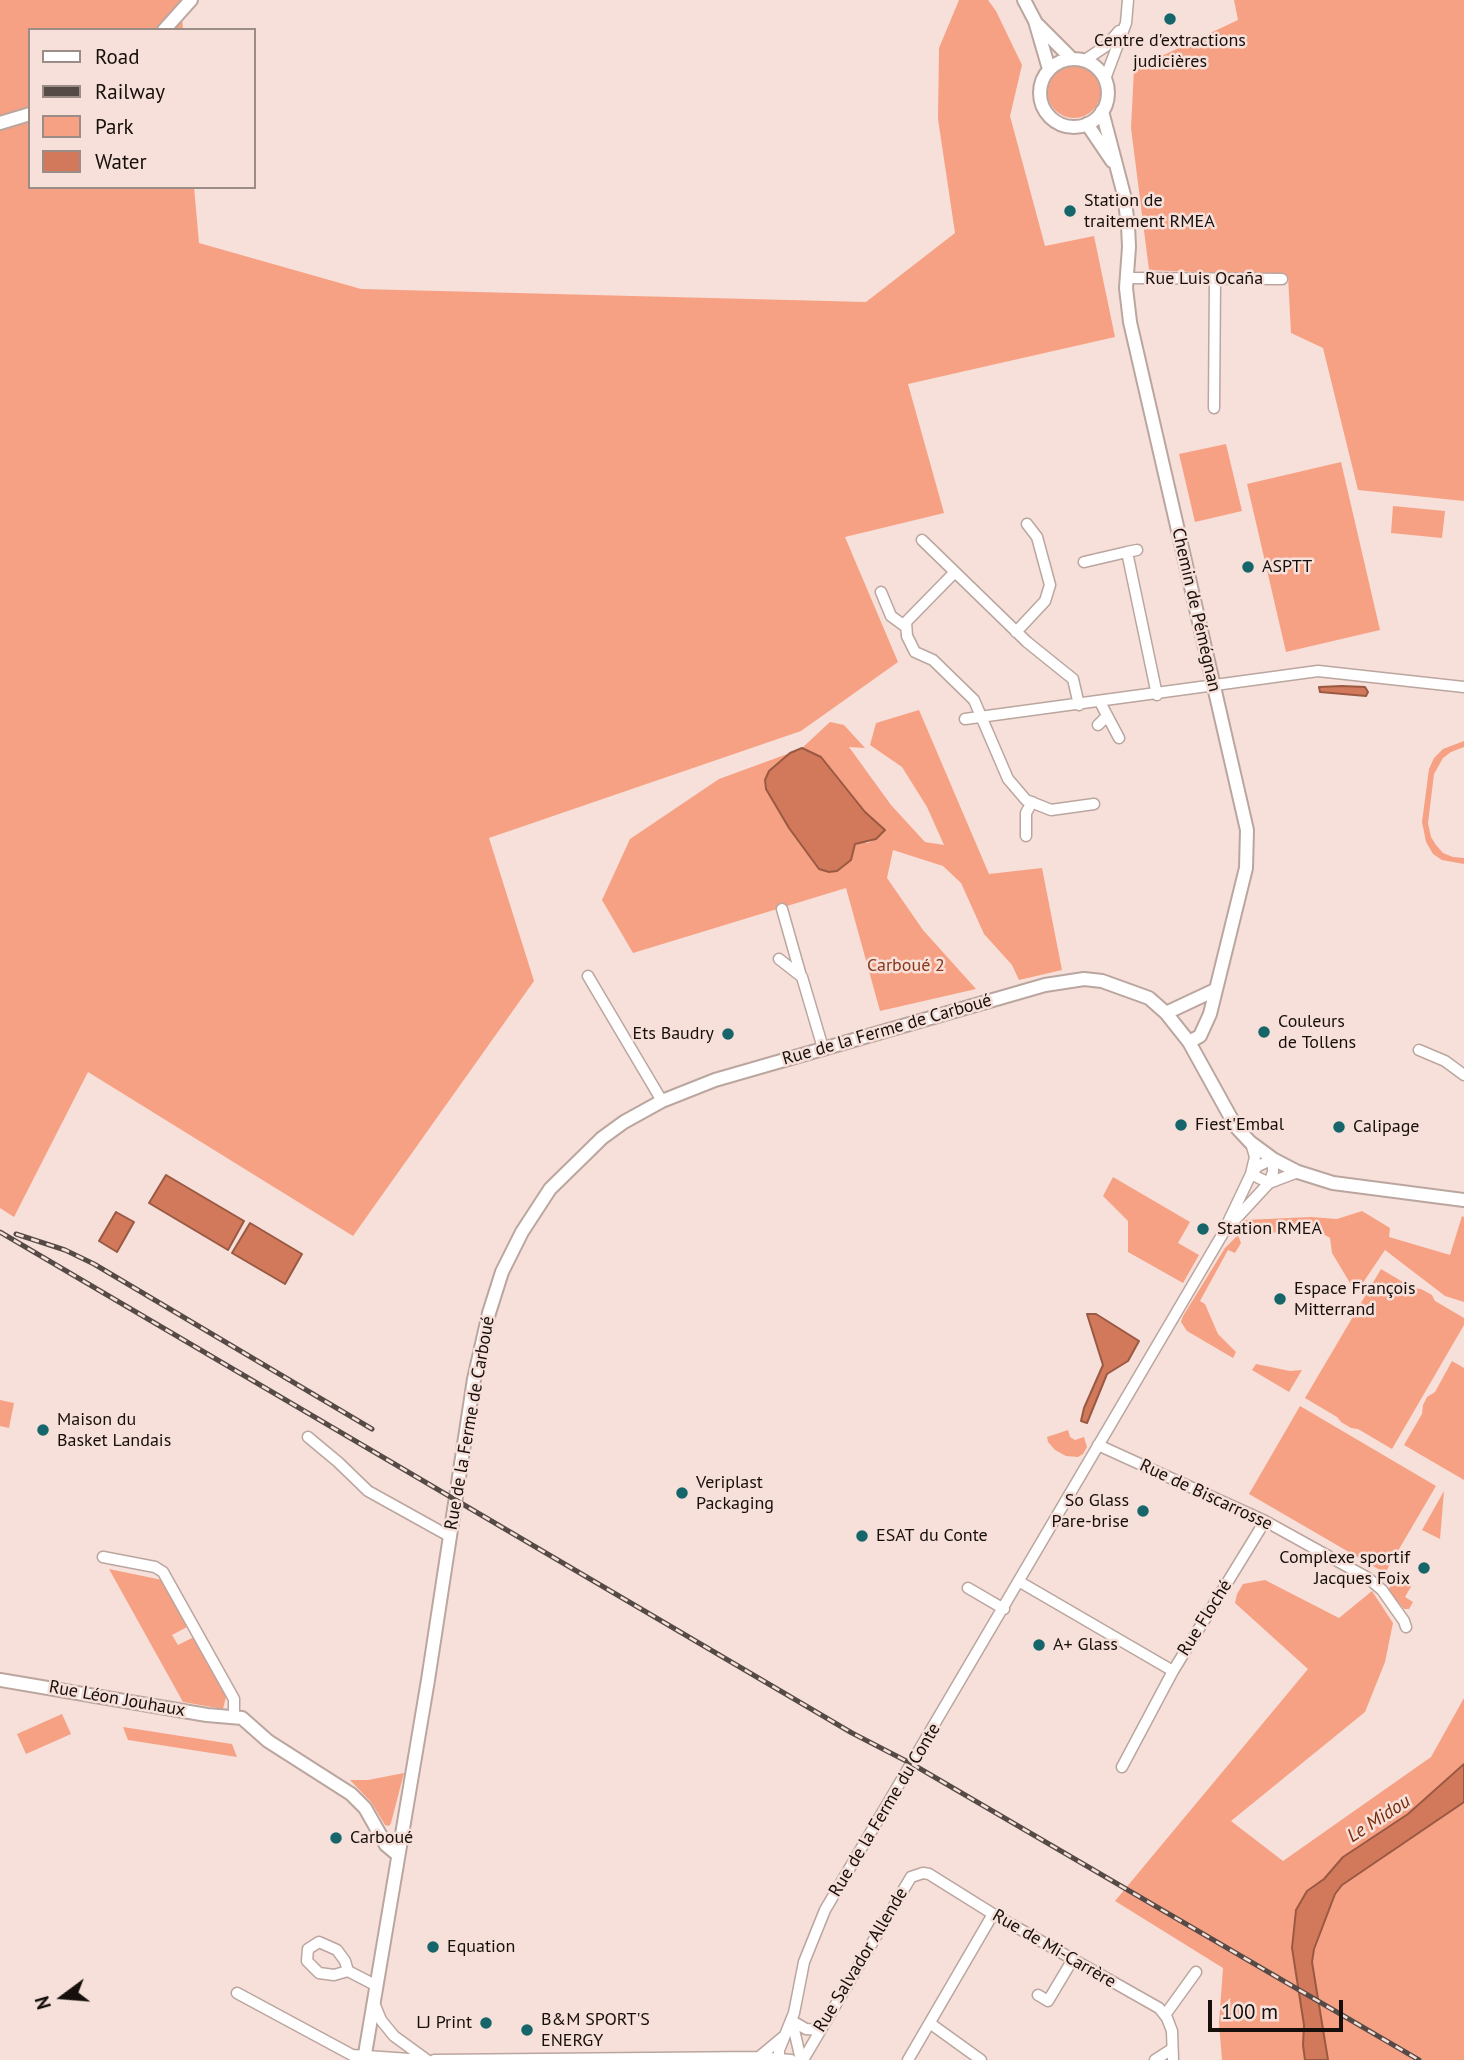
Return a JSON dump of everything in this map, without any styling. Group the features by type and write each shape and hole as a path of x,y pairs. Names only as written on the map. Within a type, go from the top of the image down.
{"street":[{"path":"166,28 191,0"},
{"path":"1024,0 1035,21 1049,69"},
{"path":"1105,79 1126,23 1128,0"},
{"path":"1035,21 1071,58"},
{"path":"1085,60 1106,46 1126,23"},
{"path":"1071,58 1085,60 1097,68 1105,79 1107,100 1102,111 1087,124 1067,126 1049,116 1042,105 1042,79 1059,61 1071,58"},
{"name":"Chemin de Pémégnan","path":"1102,111 1128,225 1130,322 1247,830 1246,869 1206,1025 1200,1035 1189,1042"},
{"path":"0,123 28,115"},
{"name":"Chemin de Pémégnan","path":"1087,124 1117,168"},
{"name":"Rue Luis Ocaña","path":"1127,278 1282,279"},
{"path":"1214,279 1214,408"},
{"path":"1016,632 1045,601 1050,585 1037,537 1027,524"},
{"path":"922,540 1016,632 1073,680 1079,705"},
{"path":"1084,562 1132,551 1157,695"},
{"path":"954,573 906,622 907,636 915,652 933,660 974,700 1008,779 1027,800 1051,810 1094,804"},
{"path":"881,592 891,617 906,627"},
{"path":"965,719 1318,671 1464,687"},
{"path":"1100,702 1119,737"},
{"path":"1098,725 1106,717"},
{"path":"1026,836 1026,813 1032,803"},
{"path":"782,909 823,1048"},
{"path":"779,959 802,977"},
{"path":"588,976 662,1101"},
{"name":"Rue de la Ferme de Carboué","path":"365,2059 481,1346 502,1272 550,1189 566,1172 602,1138 624,1122 662,1101 715,1080 1064,981 1102,981 1122,986 1149,998 1166,1013 1189,1042 1225,1111 1250,1142 1273,1159"},
{"path":"1166,1013 1215,990"},
{"path":"1419,1050 1445,1061 1464,1075"},
{"name":"Rue de la Ferme du Conte","path":"780,2059 779,2050 791,2021 804,1962 825,1910 1225,1230 1251,1174 1255,1157 1250,1142"},
{"path":"1273,1159 1298,1172 1333,1183 1464,1200"},
{"path":"1273,1159 1273,1172 1269,1183 1251,1174 1264,1163 1273,1159"},
{"name":"Rue de la Ferme du Conte","path":"1225,1230 1269,1183 1298,1172"},
{"path":"308,1437 368,1491 449,1536"},
{"name":"Rue de Biscarrosse","path":"1098,1445 1265,1521 1368,1578 1382,1590 1406,1627"},
{"name":"Rue Floché","path":"1020,1582 1173,1671 1265,1521"},
{"path":"103,1557 155,1567 163,1572 247,1721 268,1741 351,1794 365,1808 386,1845 398,1855"},
{"path":"968,1588 1004,1609"},
{"path":"1122,1767 1173,1671"},
{"name":"Rue Léon Jouhaux","path":"0,1680 207,1715 234,1716 247,1721"},
{"path":"234,1699 234,1716"},
{"path":"378,1831 401,1838"},
{"name":"Rue Salvador Allende","path":"802,2060 911,1877 918,1873 929,1874"},
{"name":"Rue de Mi-Carrère","path":"929,1874 993,1914 1159,2008 1165,2015"},
{"path":"908,2060 993,1914"},
{"path":"1038,1995 1048,2001 1073,1959"},
{"path":"348,1971 377,1986"},
{"path":"1155,2060 1173,2054 1172,2031 1165,2015 1196,1972"},
{"path":"237,1993 352,2055 365,2059 426,2060"},
{"path":"374,2002 381,2020 394,2036 426,2060"},
{"path":"791,2021 806,2029 820,2030"},
{"name":"Rue de la Ferme du Conte","path":"791,2021 802,2060"},
{"path":"931,2024 981,2060"},
{"name":"Rue de la Ferme du Conte","path":"759,2057 786,2034"},
{"path":"434,2060 759,2057 790,2060"}],"green space":[{"path":"0,0 181,0 183,28 28,28 28,189 194,189 199,243 361,289 866,302 955,233 938,119 939,48 959,0 988,0 1022,65 1010,116 1045,246 1094,236 1115,337 908,384 944,513 845,537 898,662 801,731 489,838 534,981 353,1236 88,1072 14,1217 0,1208"},
{"path":"1234,0 1464,0 1464,501 1358,490 1323,348 1291,333 1288,276 1149,270 1131,128 1134,69 1238,20"},
{"path":"1074,64 1093,72 1101,91 1093,110 1074,118 1055,110 1047,91 1055,72"},
{"path":"1226,444 1242,511 1195,522 1179,454"},
{"path":"1341,462 1380,630 1286,652 1247,484"},
{"path":"1393,506 1445,511 1442,538 1391,533"},
{"name":"Carboué 2","path":"919,710 989,874 1042,868 1062,970 1019,980 1012,965 984,934 961,883 943,866 893,850 887,878 923,930 976,989 880,1011 846,888 633,953 602,900 630,839 719,779 790,753 769,771 819,869 837,871 858,841 868,843 876,839 884,828 865,812 812,752 802,748 830,722 844,725 865,748 849,747 891,805 925,842 944,845 927,807 902,767 870,745 876,723"},
{"path":"1464,741 1464,747 1443,758 1434,774 1428,823 1431,837 1443,853 1464,858 1464,864 1442,860 1433,854 1426,842 1422,822 1429,769 1434,758 1443,749"},
{"path":"1113,1177 1190,1222 1178,1243 1199,1255 1183,1283 1128,1252 1128,1221 1103,1196"},
{"path":"1362,1211 1390,1228 1389,1237 1450,1255 1462,1216 1464,1217 1464,1302 1445,1296 1385,1250 1356,1293 1332,1253 1330,1238 1308,1225 1292,1234 1256,1231 1244,1220 1311,1217 1337,1219"},
{"path":"1238,1235 1241,1243 1235,1253 1228,1250 1200,1301 1205,1304 1218,1334 1236,1352 1233,1358 1187,1331 1181,1322 1225,1248"},
{"path":"1381,1269 1413,1288 1432,1295 1435,1301 1464,1318 1464,1325 1392,1449 1358,1429 1351,1428 1305,1398"},
{"path":"1452,1361 1464,1368 1464,1480 1404,1445 1422,1414 1427,1397 1435,1392"},
{"path":"1256,1364 1290,1371 1302,1370 1289,1392 1252,1370"},
{"path":"0,1400 14,1403 9,1428 0,1426"},
{"path":"1300,1406 1436,1486 1385,1573 1249,1494"},
{"path":"1068,1430 1070,1437 1075,1440 1084,1437 1087,1447 1078,1457 1066,1456 1048,1442 1047,1437"},
{"path":"1444,1491 1440,1539 1422,1530"},
{"path":"109,1569 162,1580 187,1627 172,1635 178,1645 194,1637 226,1697 223,1709 183,1702"},
{"path":"1397,1579 1412,1585 1405,1597 1413,1602 1409,1609 1404,1609 1389,1591"},
{"path":"1265,1580 1339,1618 1372,1591 1393,1623 1385,1662 1365,1712 1231,1821 1283,1861 1431,1757 1464,1698 1464,2060 1222,2060 1219,2023 1223,1968 1115,1901 1308,1669 1235,1603 1243,1584"},
{"path":"62,1714 71,1734 26,1754 17,1734"},
{"path":"123,1727 232,1744 237,1757 128,1740"},
{"path":"404,1773 391,1823 389,1826 385,1825 371,1802 350,1780 368,1780"}],"water":[{"path":"1319,687 1365,687 1368,692 1366,696 1320,692"},
{"path":"802,748 821,757 865,812 885,830 876,839 855,844 851,860 837,871 819,869 789,828 766,789 765,780 769,771 790,753"},
{"path":"166,1175 244,1221 228,1250 149,1203"},
{"path":"116,1212 134,1222 117,1252 99,1241"},
{"path":"250,1223 302,1254 285,1284 232,1253"},
{"path":"1087,1314 1096,1314 1139,1341 1128,1361 1107,1374 1087,1423 1081,1421 1084,1408 1103,1365"},
{"path":"1464,1764 1464,1802 1342,1885 1335,1894 1314,1949 1312,1962 1328,2060 1305,2060 1304,2025 1292,1948 1296,1910 1307,1891 1324,1879 1343,1857 1408,1814"}],"railway":[{"path":"0,1232 852,1733 912,1764 1419,2060"},
{"path":"16,1234 65,1250 94,1264 372,1429"}],"place":[{"name":"Centre d'extractions judicières","path":"1170,19"},
{"name":"Station de traitement RMEA","path":"1070,211"},
{"name":"ASPTT","path":"1248,567"},
{"name":"Couleurs de Tollens","path":"1264,1032"},
{"name":"Ets Baudry","path":"728,1034"},
{"name":"Fiest'Embal","path":"1181,1125"},
{"name":"Calipage","path":"1339,1127"},
{"name":"Station RMEA","path":"1203,1229"},
{"name":"Espace François Mitterrand","path":"1280,1299"},
{"name":"Maison du Basket Landais","path":"43,1430"},
{"name":"Veriplast Packaging","path":"682,1493"},
{"name":"So Glass Pare-brise","path":"1143,1511"},
{"name":"ESAT du Conte","path":"862,1536"},
{"name":"Complexe sportif Jacques Foix","path":"1424,1568"},
{"name":"A+ Glass","path":"1039,1645"},
{"name":"Carboué","path":"336,1838"},
{"name":"Equation","path":"433,1947"},
{"name":"LJ Print","path":"486,2023"},
{"name":"B&M SPORT'S ENERGY","path":"527,2030"}],"water label":[{"name":"Le Midou","path":"1379,1819"}]}
